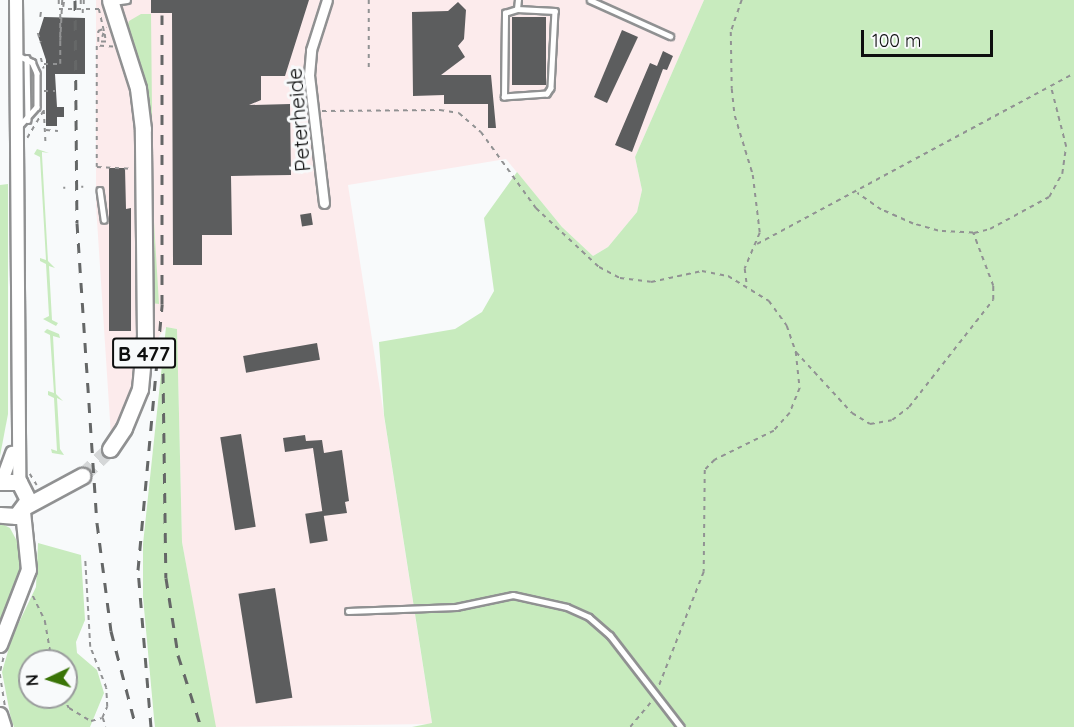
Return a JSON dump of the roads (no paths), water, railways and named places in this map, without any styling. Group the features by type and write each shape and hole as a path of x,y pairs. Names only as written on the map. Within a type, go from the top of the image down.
{"main road":[{"name":"B 477","path":"110,1 138,88 143,129 145,336 140,389 124,428 110,449"},
{"path":"14,513 82,476"},
{"path":"1,481 63,487"},
{"path":"0,645 26,584 27,545 14,513 27,485"},
{"path":"3,713 4,727"}],"street":[{"path":"16,0 21,56 17,128 18,437 27,485"},
{"name":"Peterheide","path":"324,203 312,111 311,50 327,0"},
{"path":"1,481 18,437"}],"lane":[{"path":"110,1 127,0"},
{"path":"517,9 518,0"},
{"path":"590,0 670,36"},
{"path":"517,9 555,11 551,87 547,94 504,96 505,14 517,9"},
{"path":"21,56 28,120"},
{"path":"17,128 28,120 37,107 37,73 21,56"},
{"path":"100,190 104,220"},
{"path":"348,611 456,607 513,595 567,608 589,617 610,635 681,727"}],"tunnel":[{"path":"82,476 110,449"}],"railway":[{"path":"75,0 77,223 97,523 111,631 136,727"},
{"path":"151,727 138,570 162,304 162,15"},
{"path":"163,373 166,578 178,655 201,727"}]}
